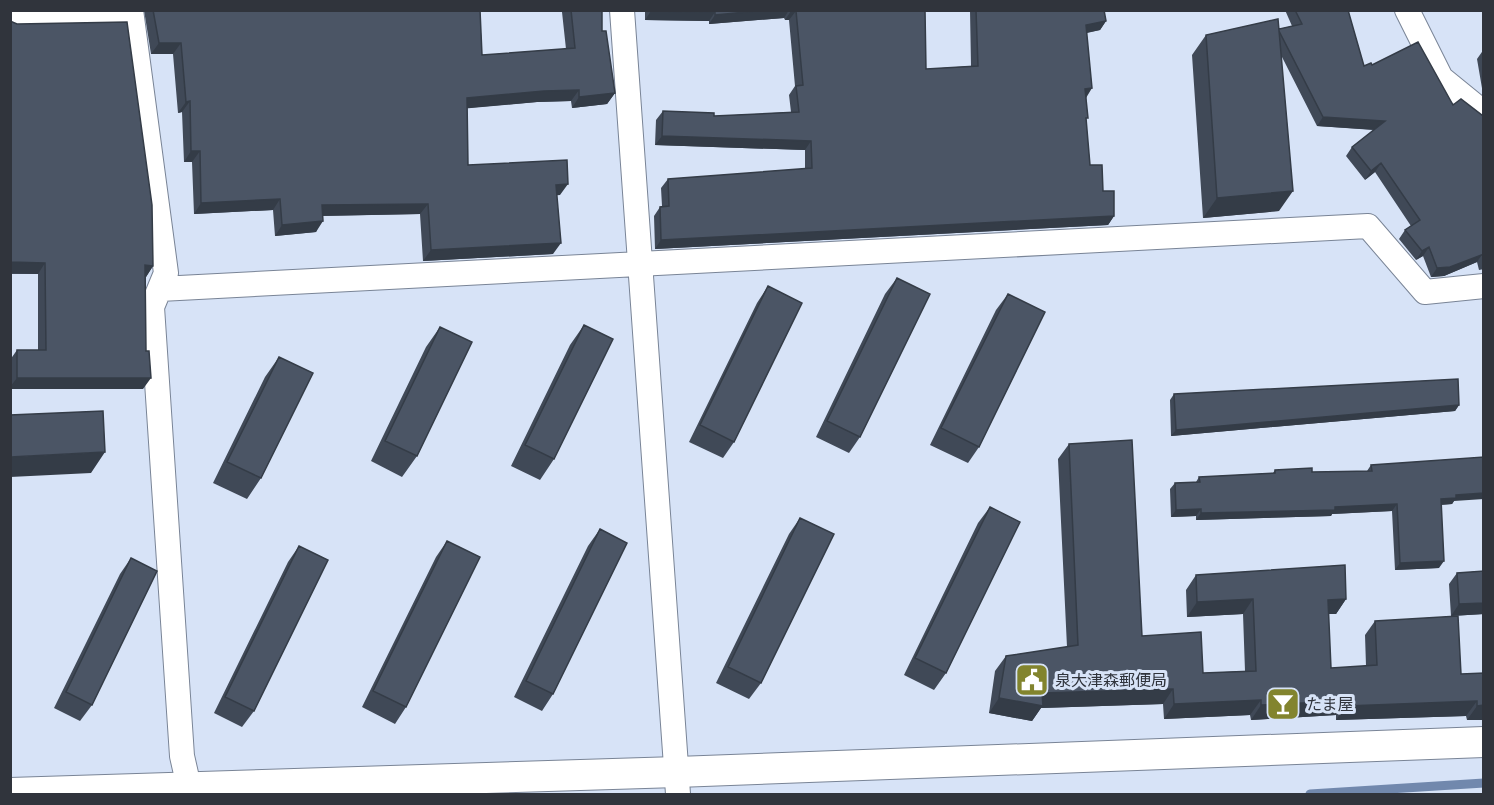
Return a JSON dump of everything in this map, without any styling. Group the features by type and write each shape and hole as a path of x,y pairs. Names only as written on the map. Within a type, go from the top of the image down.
{"street":[{"path":"622,10 678,783"},
{"path":"1407,10 1442,78 1484,112"},
{"path":"10,21 130,14 166,273 152,307 181,744 189,787"},
{"path":"160,289 1368,226 1425,292 1484,286"},
{"path":"10,793 189,787 678,783 1484,742"}],"building":[{"path":"153,10 480,10 482,55 575,48 571,10 602,10 602,31 606,31 615,93 579,97 579,90 544,91 467,98 468,165 567,160 568,184 556,185 561,243 431,250 428,204 322,205 323,221 282,225 280,199 201,203 200,151 191,151 190,101 186,102 181,43 159,43"},
{"path":"651,10 767,10 715,15 715,12"},
{"path":"791,10 925,10 926,69 978,66 976,10 1104,10 1106,21 1086,25 1092,88 1085,89 1088,118 1086,118 1090,165 1102,165 1103,191 1114,191 1114,216 661,240 660,207 669,206 668,179 812,168 811,141 662,136 663,111 714,113 714,116 799,112 796,86 803,85 796,11"},
{"path":"1295,10 1348,10 1364,66 1371,63 1372,65 1418,42 1453,105 1461,99 1484,116 1484,254 1450,267 1437,268 1429,247 1422,251 1405,230 1420,220 1381,163 1371,171 1352,147 1385,121 1323,117 1279,31 1279,29 1302,24"},
{"path":"1278,19 1293,191 1217,198 1206,35"},
{"path":"10,21 17,24 127,22 152,205 153,266 145,265 146,351 149,351 151,378 17,378 17,350 46,350 45,263 10,262"},
{"path":"897,278 930,294 860,437 827,421"},
{"path":"768,286 802,303 734,442 700,425"},
{"path":"1008,294 1045,312 979,447 941,428"},
{"path":"584,325 613,339 554,459 525,445"},
{"path":"440,327 472,342 417,456 385,441"},
{"path":"279,357 313,373 261,478 227,462"},
{"path":"1458,379 1459,405 1176,430 1174,394"},
{"path":"103,411 105,452 10,457 10,415"},
{"path":"1132,440 1142,636 1201,632 1203,673 1256,671 1253,599 1197,602 1196,575 1345,565 1346,599 1328,600 1331,668 1377,665 1375,621 1458,616 1461,674 1484,673 1484,705 1477,706 1477,701 1346,706 1346,701 1261,705 1261,700 1174,704 1173,689 1042,693 1043,706 999,698 1006,656 1078,645 1069,444"},
{"path":"1484,457 1484,493 1456,495 1456,498 1441,499 1444,561 1400,563 1397,504 1335,507 1335,510 1201,513 1201,509 1176,510 1175,483 1200,482 1199,477 1275,473 1275,470 1312,468 1312,472 1372,471 1371,465"},
{"path":"990,507 1020,522 946,673 915,658"},
{"path":"800,518 834,534 761,683 728,667"},
{"path":"600,529 627,543 553,694 526,681"},
{"path":"447,541 480,557 406,707 373,691"},
{"path":"299,546 328,560 254,711 225,697"},
{"path":"131,558 157,571 92,705 66,692"},
{"path":"1484,571 1484,603 1459,604 1457,573"}],"waterway":[{"path":"1310,794 1484,783"}],"place":[{"name":"泉大津森郵便局","path":"1032,680"},
{"name":"たま屋","path":"1283,704"}]}
